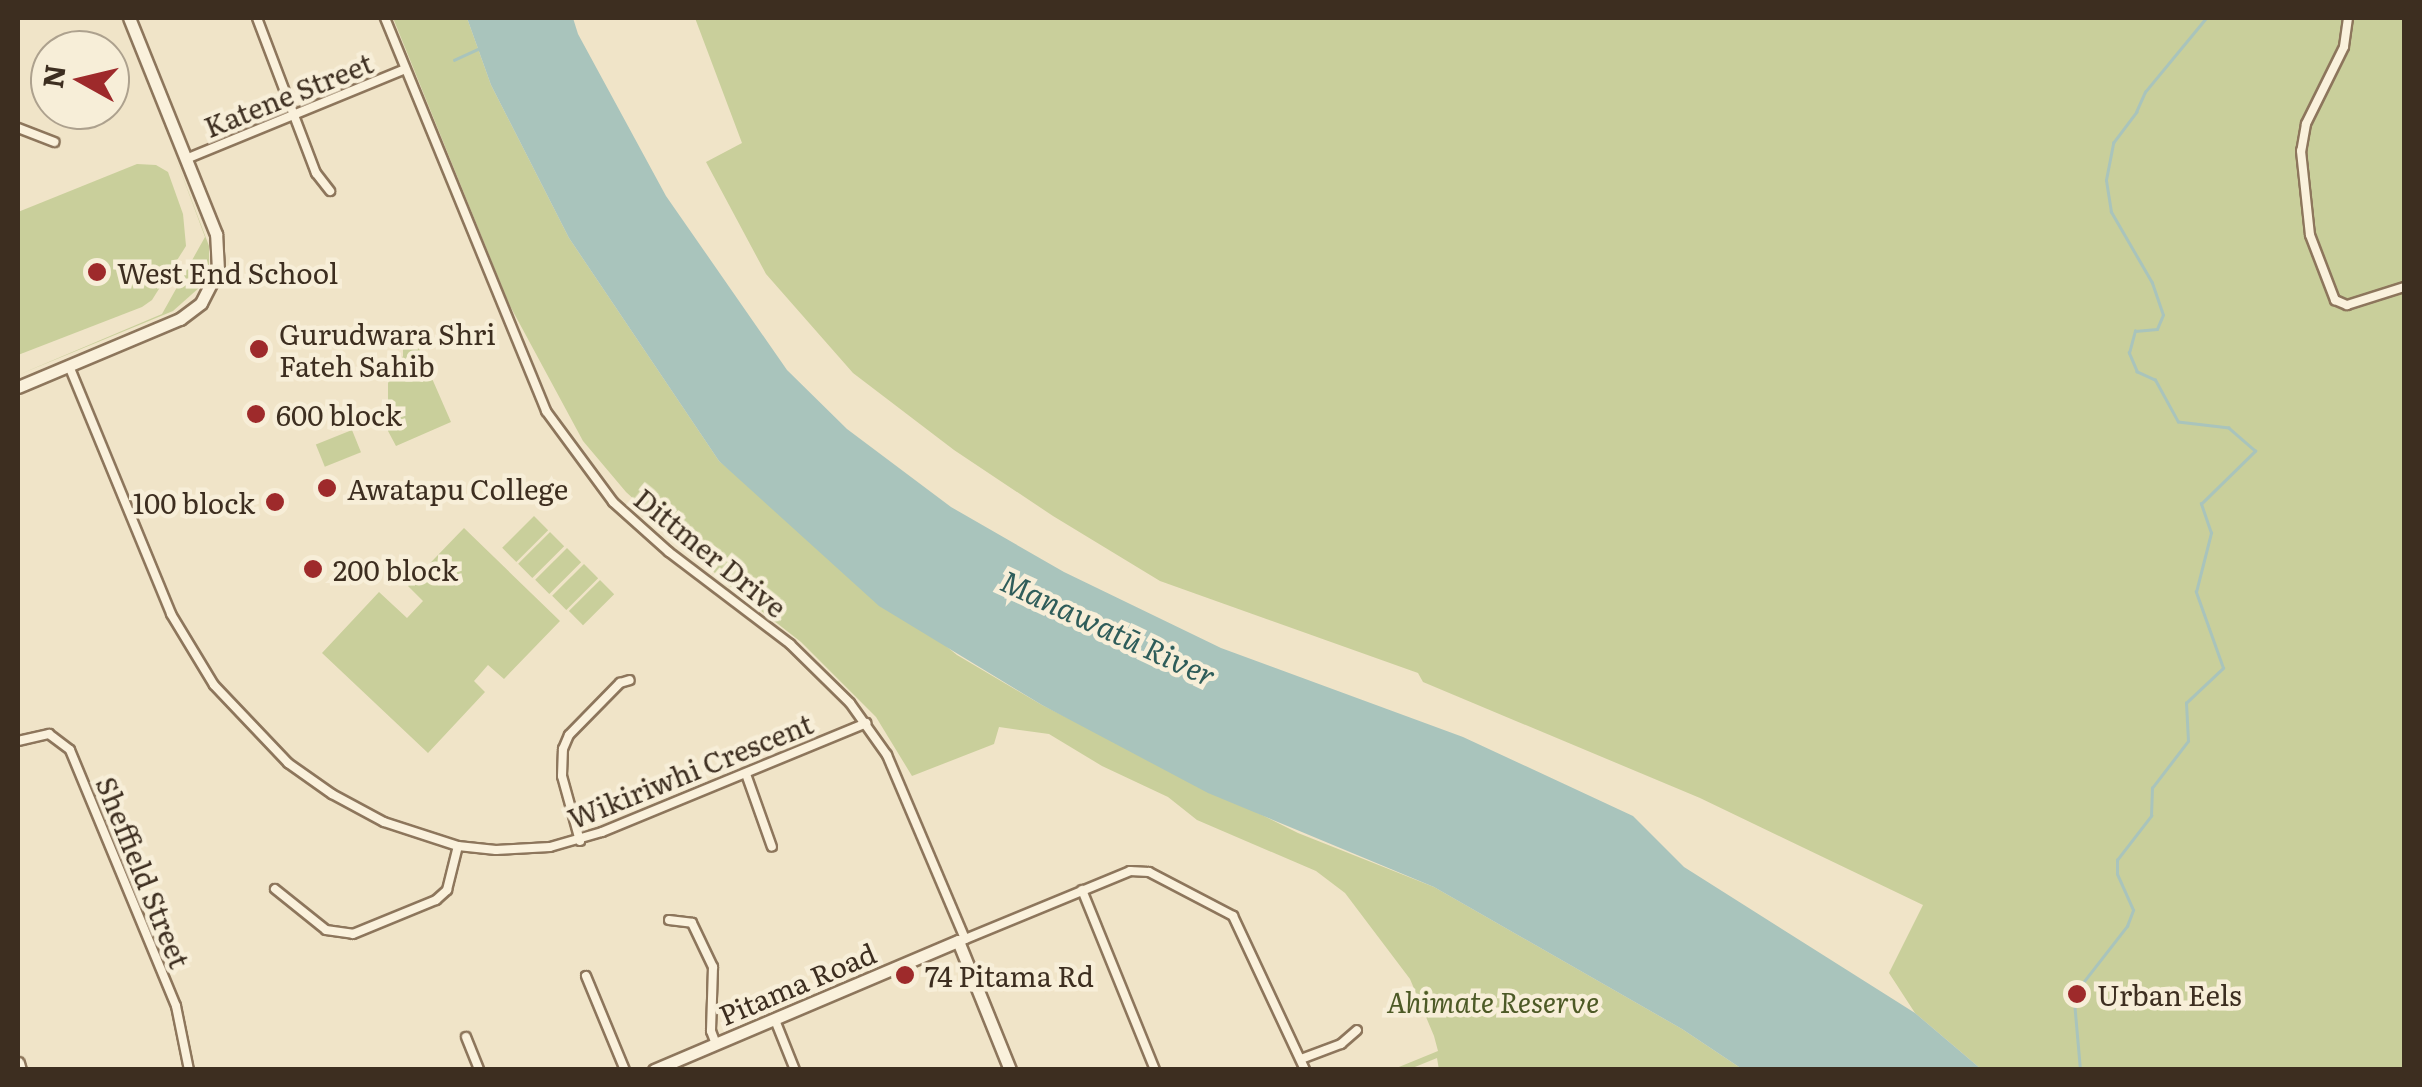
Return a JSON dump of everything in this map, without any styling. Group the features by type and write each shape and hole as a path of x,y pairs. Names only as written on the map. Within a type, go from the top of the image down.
{"main road":[{"path":"18,387 180,319 208,294 218,270 218,244 128,18"},
{"path":"962,940 1010,1070"},
{"name":"Pitama Road","path":"654,1070 672,1066 962,940"}],"street":[{"path":"257,18 316,173 330,191"},
{"name":"Dittmer Drive","path":"385,18 522,359 572,450 613,502 669,552 790,644 866,722 901,785 962,940"},
{"path":"2348,18 2344,47 2306,124 2301,151 2310,236 2335,300 2347,305 2404,286"},
{"name":"Katene Street","path":"186,159 405,69"},
{"path":"18,128 54,142"},
{"name":"Wikiriwhi Crescent","path":"70,366 171,614 222,696 268,745 332,794 398,828 458,846 515,850 580,841 866,722"},
{"path":"580,841 562,776 563,748 569,735 620,682 630,680"},
{"name":"Sheffield Street","path":"18,742 50,734 70,750 176,1006 189,1070"},
{"path":"746,774 772,847"},
{"path":"275,888 326,930 353,934 436,900 447,890 458,846"},
{"path":"962,940 1141,869 1230,912 1305,1070"},
{"path":"1082,890 1154,1070"},
{"path":"669,920 692,923 713,967 712,1032 716,1044"},
{"path":"586,976 626,1070"},
{"path":"775,1020 796,1070"},
{"path":"1301,1060 1341,1044 1357,1030"},
{"path":"466,1037 479,1070"}],"green space":[{"name":"Ahimate Reserve","path":"393,18 467,18 491,85 569,238 719,461 957,655 1042,705 1298,833 1434,887 1682,1029 1742,1069 1439,1070 1437,1058 1410,1069 1394,1069 1438,1051 1434,1036 1410,979 1345,893 1316,871 1197,820 1168,797 1102,766 1049,734 999,727 994,744 912,776 876,717 801,642 727,584 626,492 583,441 509,304"},
{"path":"695,18 2404,18 2404,1069 1981,1069 1915,1013 1889,973 1923,905 1700,798 1423,682 1418,673 1160,581 1053,516 954,450 853,373 766,274 706,162 742,143"},
{"path":"173,151 209,246 209,266 200,287 173,311 18,375 162,314 205,237"},
{"name":"West End School","path":"137,164 156,165 168,172 183,214 186,246 152,300 142,307 18,355 18,212"},
{"path":"410,328 451,422 396,446 388,431 388,383 403,356 403,330"},
{"path":"352,430 361,452 325,467 316,445"},
{"path":"534,516 548,530 516,562 502,548"},
{"path":"464,528 560,621 504,679 488,665 474,681 485,692 428,753 322,653 379,592 407,618 423,601 408,586"},
{"path":"550,532 564,546 532,578 518,564"},
{"path":"567,548 581,562 549,594 535,580"},
{"path":"584,564 598,578 566,610 552,596"},
{"path":"600,580 614,594 583,625 569,611"}],"water":[{"name":"Manawatū River","path":"467,18 573,18 666,196 787,370 847,429 951,507 1064,572 1221,648 1463,737 1633,816 1684,867 1915,1013 1981,1069 1742,1069 1682,1029 1434,887 1208,793 1042,705 879,606 719,461 569,238 491,85"}],"waterway":[{"path":"2080,1070 2074,1002 2078,989 2127,926 2133,910 2117,874 2117,860 2151,816 2152,788 2188,741 2186,703 2223,668 2196,592 2211,533 2201,504 2255,451 2229,428 2178,422 2155,380 2137,372 2129,353 2135,331 2157,329 2163,315 2152,283 2111,212 2106,180 2113,143 2136,112 2145,92 2206,18"},
{"path":"454,60 478,49"}],"place":[{"name":"West End School","path":"97,272"},
{"name":"Gurudwara Shri Fateh Sahib","path":"259,349"},
{"name":"600 block","path":"256,414"},
{"name":"Awatapu College","path":"327,488"},
{"name":"100 block","path":"275,502"},
{"name":"200 block","path":"313,569"},
{"name":"74 Pitama Rd","path":"905,975"},
{"name":"Urban Eels","path":"2077,994"}]}
